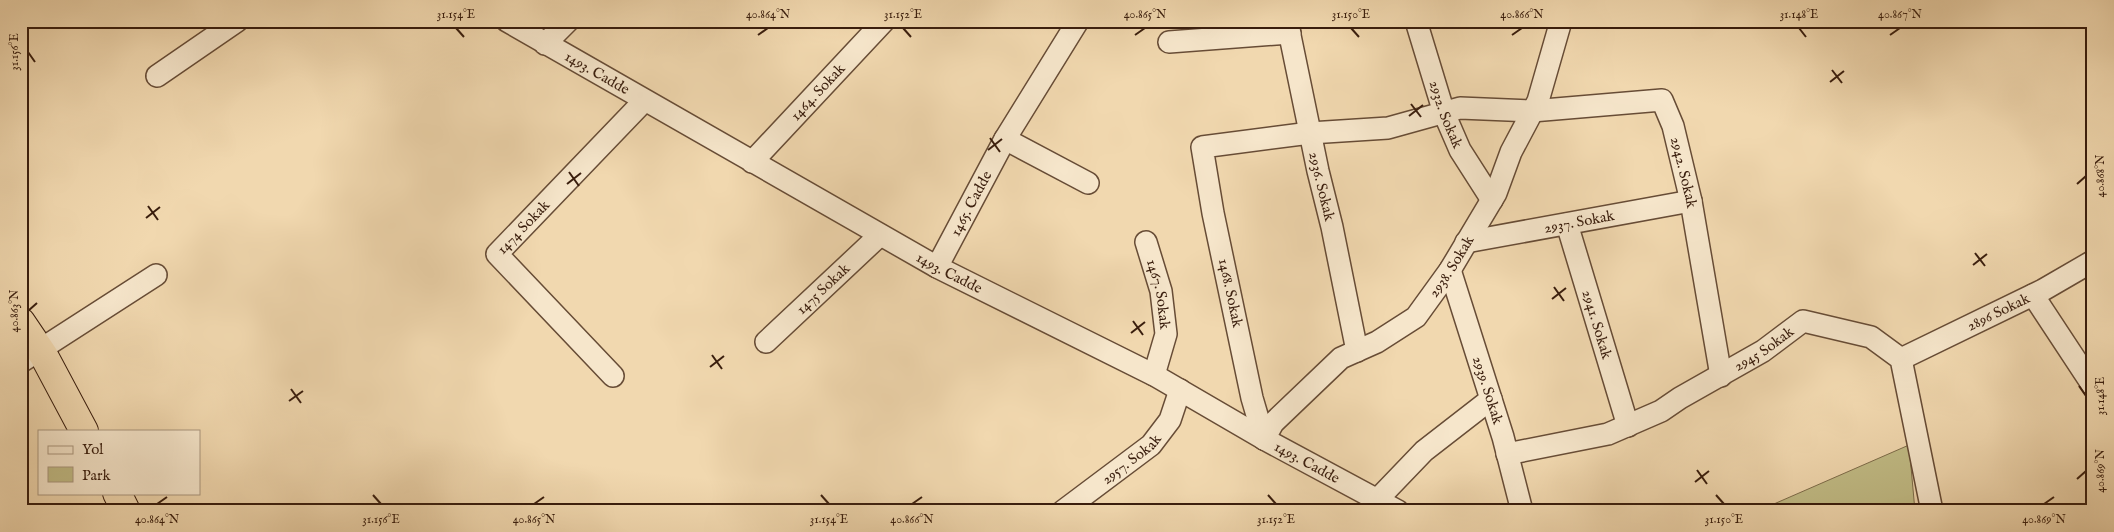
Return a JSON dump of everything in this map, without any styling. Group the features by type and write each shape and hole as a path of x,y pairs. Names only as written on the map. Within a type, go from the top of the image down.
{"highway":[{"path":"21,322 28,352 68,430"},
{"path":"28,352 83,430"},
{"path":"102,494 110,511"},
{"path":"118,494 126,511"}],"street":[{"path":"157,76 237,21"},
{"name":"1493. Cadde","path":"507,21 644,101 938,267 1154,375 1264,439 1376,501 1398,511"},
{"path":"545,44 568,21"},
{"name":"1464. Sokak","path":"752,162 884,21"},
{"name":"1465. Cadde","path":"938,267 1006,140 1078,21"},
{"name":"2932. Sokak","path":"1416,21 1444,113 1460,150 1492,200"},
{"name":"2938. Sokak","path":"1264,439 1273,423 1341,358 1376,342 1416,317 1450,270 1492,200 1511,152 1538,101 1557,24"},
{"path":"1169,42 1289,27"},
{"name":"2936. Sokak","path":"1289,27 1310,133 1332,227 1356,351"},
{"name":"2942. Sokak","path":"1532,111 1662,100 1673,126 1691,201 1721,376"},
{"name":"1474 Sokak","path":"613,376 497,254 644,101"},
{"path":"1310,133 1388,128 1460,108 1532,111"},
{"name":"1468. Sokak","path":"1264,439 1252,398 1213,212 1202,146 1310,133"},
{"path":"1006,140 1088,183"},
{"name":"2937. Sokak","path":"1466,242 1691,201"},
{"name":"2941. Sokak","path":"1567,224 1628,426"},
{"name":"1475 Sokak","path":"766,342 880,235"},
{"name":"1467. Sokak","path":"1146,242 1161,291 1166,334 1154,375"},
{"name":"2896 Sokak","path":"1901,359 2033,295 2093,261"},
{"name":"2939. Sokak","path":"1450,270 1491,399 1522,511"},
{"path":"28,352 156,275"},
{"path":"2033,295 2093,386"},
{"name":"2945 Sokak","path":"1507,454 1608,434 1628,426 1661,411 1680,398 1763,351 1803,321 1871,337 1901,359"},
{"path":"1901,359 1924,463 1932,511"},
{"name":"2957. Sokak","path":"1063,511 1151,445 1170,420 1180,390"},
{"path":"1376,501 1424,450 1491,399"}],"green space":[{"path":"1909,445 1915,511 1768,511 1767,507"}]}
